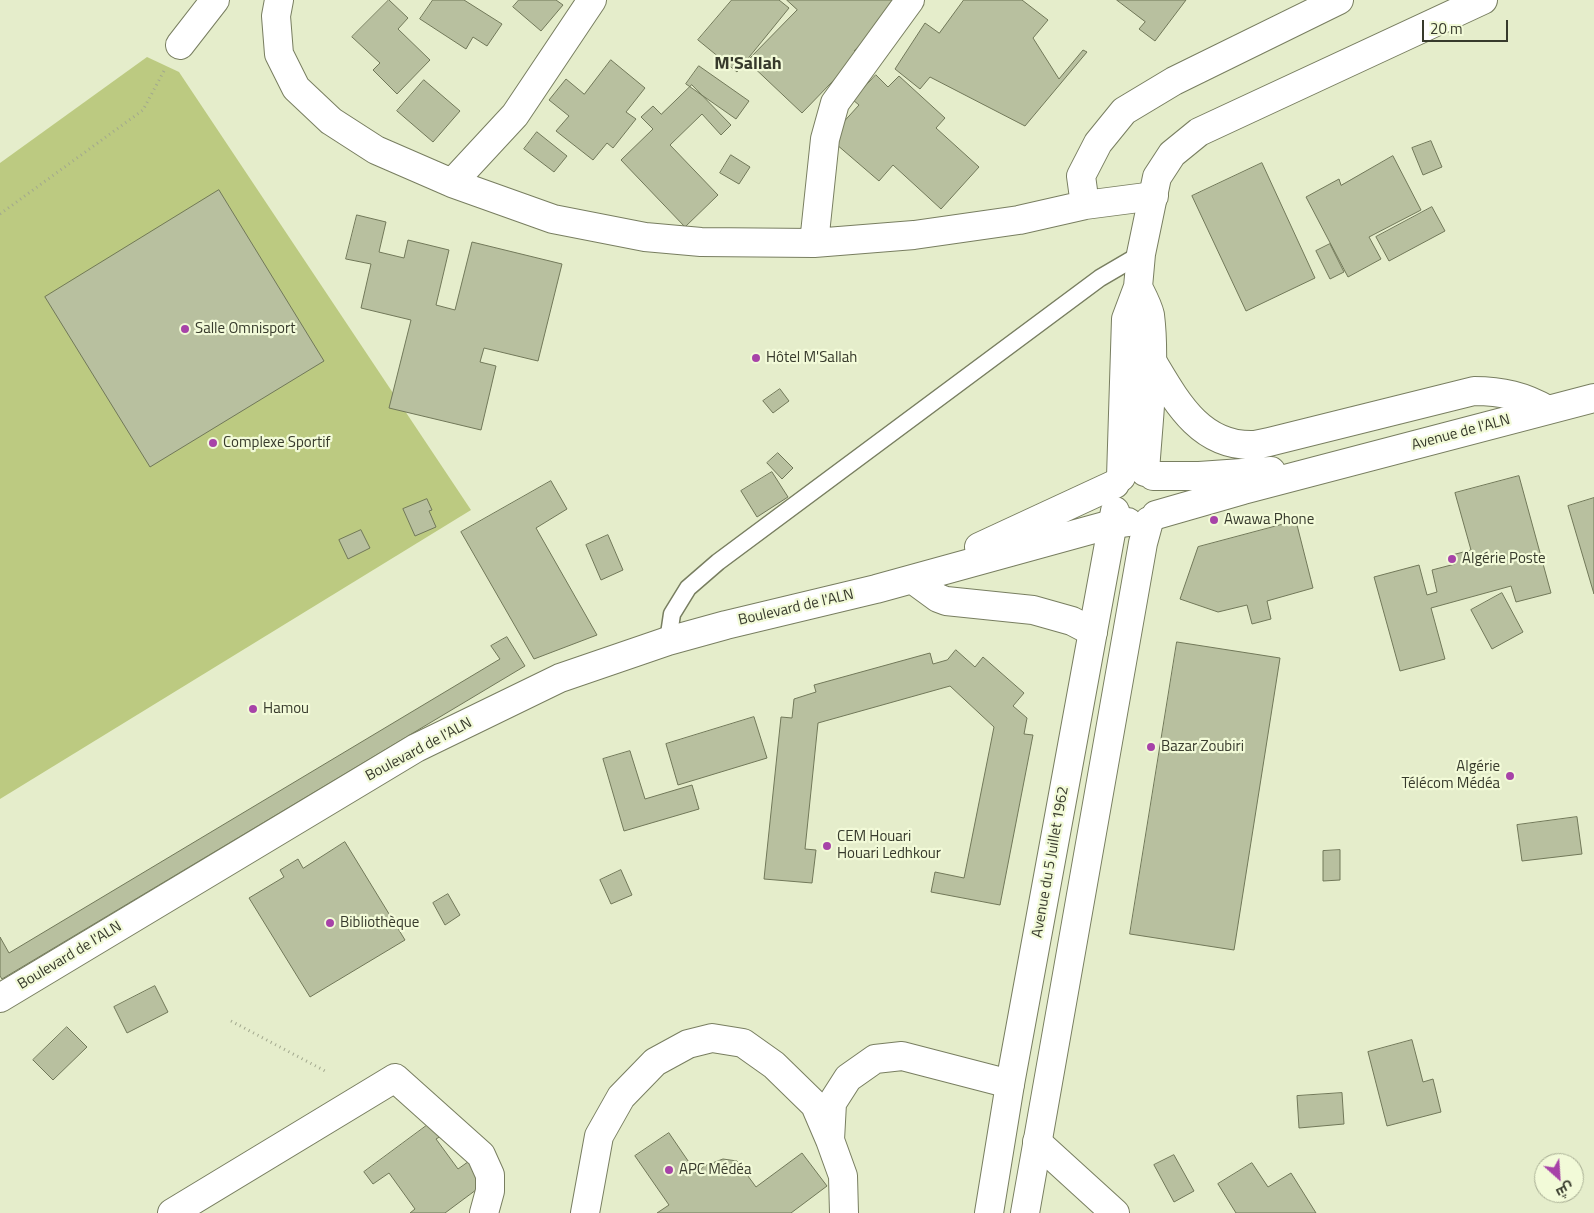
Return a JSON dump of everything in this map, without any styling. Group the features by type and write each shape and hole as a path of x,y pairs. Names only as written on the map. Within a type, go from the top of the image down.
{"main road":[{"path":"174,55 215,0"},
{"path":"279,0 276,16 280,54 296,88 331,121 376,150 452,183 553,219 645,237 701,242 814,243 914,235 1020,220 1085,205 1154,196"},
{"path":"452,183 514,115 592,0"},
{"path":"814,243 825,139 835,103 910,0"},
{"path":"1085,205 1082,176 1098,143 1124,111 1174,80 1339,0"},
{"path":"1133,477 1126,319 1138,287 1141,254 1157,177 1172,154 1200,132 1483,0"},
{"path":"1025,1213 1143,543 1132,519 1111,502 1111,493 1133,477 1152,362 1150,313 1138,287"},
{"path":"1152,362 1166,386 1193,422 1211,435 1232,443 1254,445 1277,440 1474,390 1513,394 1531,400 1548,410"},
{"name":"Avenue de l'ALN","path":"1327,468 1594,398"},
{"path":"876,589 1009,534 1133,477 1199,476 1327,468"},
{"path":"876,589 1327,468"},
{"path":"1132,519 1162,506 1164,495 1160,485 1133,477"},
{"name":"Avenue du 5 Juillet 1962","path":"989,1213 1010,1084 1093,632 1132,519"},
{"path":"912,579 938,598 956,604 1033,610 1072,621 1093,632"},
{"name":"Boulevard de l'ALN","path":"0,998 416,748 560,678 668,641 876,589"},
{"path":"585,1213 599,1136 621,1097 655,1062 688,1044 712,1038 743,1043 774,1065 815,1104 843,1176 844,1213"},
{"path":"830,1140 832,1103 848,1078 875,1059 902,1056 1010,1084"},
{"path":"172,1213 395,1078 481,1155 490,1175 490,1191 484,1213"},
{"path":"1037,1142 1115,1213"}],"lane":[{"path":"668,641 672,614 688,588 718,562 1100,278 1141,254"}],"path":[{"path":"0,214 143,110 174,55"},
{"path":"231,1021 327,1072"}],"green space":[{"name":"Complexe Sportif","path":"147,57 179,72 471,510 0,799 0,163"}],"building":[{"path":"389,0 408,18 398,29 430,60 397,94 373,70 380,63 352,37"},
{"path":"433,0 464,0 502,24 487,46 473,37 466,49 420,19"},
{"path":"519,0 556,0 563,5 541,31 513,7"},
{"path":"732,0 779,0 789,8 737,72 698,40"},
{"path":"787,0 892,0 898,6 854,51 859,54 802,113 747,61 797,10"},
{"path":"964,0 1022,0 1048,20 1033,38 1059,79 1083,50 1087,52 1025,126 930,77 920,89 895,69 925,23 939,33"},
{"path":"1117,0 1186,0 1155,41 1139,29 1145,22"},
{"path":"611,60 645,88 626,112 636,119 613,148 607,143 593,160 556,131 569,116 549,100 566,79 584,94"},
{"path":"699,66 749,101 736,119 686,84"},
{"path":"876,75 888,87 899,76 945,118 936,128 979,167 941,209 893,165 879,181 829,138 859,105 853,100"},
{"path":"424,80 460,111 433,142 397,111"},
{"path":"692,85 731,125 721,135 702,114 670,145 718,195 685,227 621,160 653,129 641,117 653,106 661,114"},
{"path":"537,132 567,156 554,172 524,149"},
{"path":"1431,141 1442,167 1423,175 1412,148"},
{"path":"731,155 750,167 739,184 720,173"},
{"path":"1393,156 1421,210 1369,237 1381,259 1348,277 1306,197 1339,179 1341,185"},
{"path":"1262,163 1315,278 1246,311 1192,196"},
{"name":"Salle Omnisport","path":"219,190 324,361 150,467 45,297"},
{"path":"1432,207 1445,231 1389,261 1376,237"},
{"path":"357,215 386,222 379,252 404,258 408,240 449,250 436,305 455,310 472,242 562,264 538,361 484,348 480,362 496,366 481,430 389,408 411,320 361,308 371,264 346,259"},
{"path":"1330,244 1344,272 1330,279 1316,251"},
{"path":"780,389 789,401 773,413 763,401"},
{"path":"778,453 793,468 782,479 767,463"},
{"path":"772,472 788,497 757,517 741,491"},
{"path":"1519,476 1551,593 1516,602 1511,586 1431,608 1445,659 1400,671 1374,577 1419,565 1427,595 1437,592 1432,570 1455,564 1452,555 1471,550 1455,493"},
{"path":"551,481 567,509 536,528 597,635 534,659 461,532"},
{"path":"1594,498 1594,594 1568,506"},
{"path":"427,499 432,510 429,511 436,527 415,536 403,509"},
{"path":"1296,521 1313,588 1267,601 1271,619 1252,624 1247,605 1218,612 1180,599 1198,547"},
{"path":"361,530 370,548 348,559 339,540"},
{"path":"608,535 623,570 601,580 586,545"},
{"path":"1502,593 1523,632 1492,649 1471,610"},
{"path":"507,637 525,666 2,979 0,976 0,937 9,953 500,659 491,646"},
{"path":"1177,642 1280,658 1234,950 1130,934"},
{"path":"956,650 975,667 983,657 1024,693 1013,706 1027,718 1024,734 1033,735 1000,905 931,892 935,872 964,878 994,727 950,686 818,723 805,849 816,850 812,883 764,879 781,717 792,718 794,699 816,692 814,685 930,653 933,664 947,660"},
{"path":"754,717 767,758 678,785 666,744"},
{"path":"630,751 645,799 692,785 699,809 624,831 603,759"},
{"path":"1577,817 1582,854 1522,861 1517,825"},
{"path":"345,842 405,940 310,997 249,898 284,877 280,870 298,859 303,868"},
{"path":"1340,850 1340,880 1323,881 1323,851"},
{"path":"621,870 632,895 611,904 600,880"},
{"path":"448,894 460,915 445,925 433,903"},
{"path":"155,986 168,1012 127,1033 114,1007"},
{"path":"67,1027 87,1047 53,1080 33,1060"},
{"path":"1412,1040 1423,1082 1433,1079 1441,1112 1387,1126 1368,1052"},
{"path":"1342,1093 1344,1124 1299,1128 1297,1096"},
{"path":"433,1121 443,1135 436,1139 458,1169 472,1159 488,1181 445,1213 410,1213 415,1209 389,1173 373,1184 364,1172"},
{"name":"APC Médéa","path":"669,1133 697,1174 704,1166 723,1159 737,1161 756,1187 802,1153 827,1186 791,1213 657,1213 669,1205 635,1156"},
{"path":"1174,1155 1194,1191 1174,1202 1154,1165"},
{"path":"1252,1163 1268,1187 1291,1173 1316,1213 1236,1213 1218,1184"}],"place":[{"name":"Salle Omnisport","path":"185,329"},
{"name":"Hôtel M'Sallah","path":"756,358"},
{"name":"Complexe Sportif","path":"213,443"},
{"name":"Awawa Phone","path":"1214,520"},
{"name":"Algérie Poste","path":"1452,559"},
{"name":"Hamou","path":"253,709"},
{"name":"Bazar Zoubiri","path":"1151,747"},
{"name":"Algérie Télécom Médéa","path":"1510,776"},
{"name":"CEM Houari Houari Ledhkour","path":"827,846"},
{"name":"Bibliothèque","path":"330,923"},
{"name":"APC Médéa","path":"669,1170"}],"district":[{"name":"M'Sallah","path":"748,65"}]}
